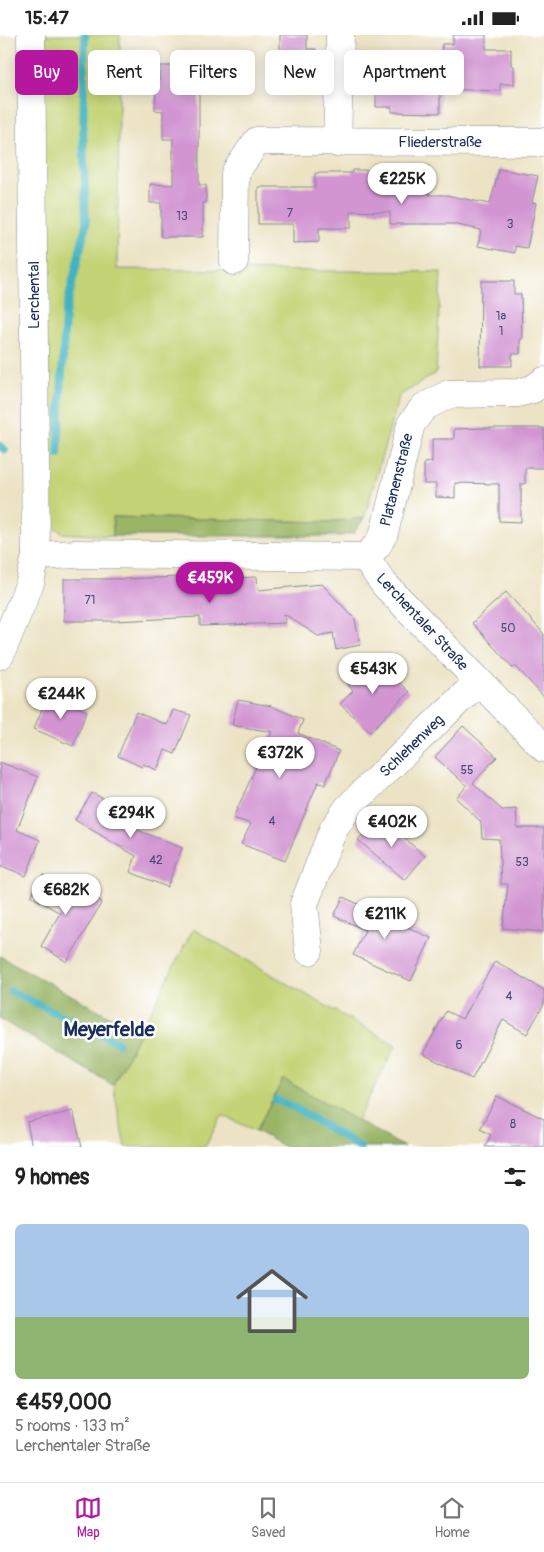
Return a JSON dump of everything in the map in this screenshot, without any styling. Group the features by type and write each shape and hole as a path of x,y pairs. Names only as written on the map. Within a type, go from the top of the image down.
{"street":[{"name":"Lerchental","path":"0,655 30,583 36,556 31,35"},
{"path":"337,143 340,36"},
{"name":"Fliederstraße","path":"234,261 235,173 257,141 337,143 544,142"},
{"name":"Platanenstraße","path":"365,557 377,546 384,533 410,424 424,407 449,394 518,393 533,389 544,381"},
{"path":"36,556 77,554 365,557"},
{"name":"Lerchentaler Straße","path":"365,557 384,584 544,748"},
{"name":"Schlehenweg","path":"309,951 304,905 333,830 348,807 478,682"}],"green space":[{"path":"42,35 120,35 120,50 88,50 88,95 119,95 117,269 441,272 436,373 399,396 364,518 326,522 113,517 113,536 63,533 41,519 42,95 78,95 78,50 42,50"},
{"path":"113,517 326,522 364,518 354,533 340,536 113,536"},
{"path":"193,929 396,1045 357,1121 283,1079 256,1131 222,1115 205,1147 125,1147 113,1085"},
{"path":"0,956 140,1033 113,1085 0,1019"},
{"path":"283,1079 404,1147 285,1147 256,1131"}],"building":[{"path":"280,35 307,35 307,49 316,49 316,50 280,50"},
{"path":"453,35 486,35 486,49 511,49 511,65 514,66 514,84 500,84 500,91 464,90 464,50 442,50 442,44 453,44"},
{"path":"160,66 170,66 170,95 199,95 199,185 206,185 206,203 203,203 203,237 161,237 161,203 150,203 150,184 173,185 173,139 163,139 163,111 155,110 156,95 160,95"},
{"path":"376,95 440,95 440,113 392,112 392,107 376,107"},
{"path":"390,166 429,166 429,195 446,195 490,204 499,169 538,176 532,202 536,203 527,248 515,246 515,253 478,246 481,230 453,224 390,224 390,212 351,211 351,228 319,228 319,242 293,243 293,224 258,224 258,187 315,187 315,173 352,173 352,170 390,170"},
{"path":"481,281 514,281 514,294 521,294 522,339 520,339 520,354 512,354 512,366 480,366"},
{"path":"544,428 544,468 525,468 525,484 521,484 521,522 499,521 499,484 455,483 455,498 436,497 436,484 424,484 424,463 432,462 432,439 454,439 454,429"},
{"path":"181,577 181,580 257,577 258,590 322,584 355,619 360,645 336,650 333,633 318,636 284,614 285,623 200,626 200,617 64,621 64,579"},
{"path":"506,592 544,634 544,697 515,666 513,668 472,623"},
{"path":"373,658 409,692 370,732 340,704 353,691 348,685"},
{"path":"48,694 87,711 73,746 34,729"},
{"path":"238,700 271,706 303,720 298,733 339,751 325,785 318,782 285,861 241,844 251,824 233,818 272,732 232,725"},
{"path":"173,710 191,715 175,754 165,750 157,770 143,764 142,767 118,756 136,712 167,725"},
{"path":"463,726 497,757 473,783 502,810 516,809 517,828 544,828 544,932 503,928 508,884 501,884 499,839 482,838 481,822 456,798 467,786 435,757"},
{"path":"0,762 38,777 17,830 40,840 26,876 2,866 0,869"},
{"path":"92,793 138,816 130,827 182,848 167,887 130,872 136,856 75,820"},
{"path":"379,816 425,856 405,880 358,840"},
{"path":"43,875 72,891 75,886 102,902 67,962 41,946 60,913 31,896"},
{"path":"343,897 431,938 411,981 353,955 365,930 334,916"},
{"path":"495,961 544,990 544,1004 527,1034 503,1020 472,1079 423,1054 446,1011 462,1019"},
{"path":"497,1096 544,1119 544,1147 485,1147 491,1135 480,1129"},
{"path":"73,1111 82,1147 32,1147 27,1122"}],"waterway":[{"path":"58,454 65,315 86,224 83,129 85,35"},
{"path":"0,446 5,450"},
{"path":"11,991 118,1043"},
{"path":"276,1100 293,1107 360,1147"}],"district":[{"name":"Meyerfelde","path":"109,1029"}]}
